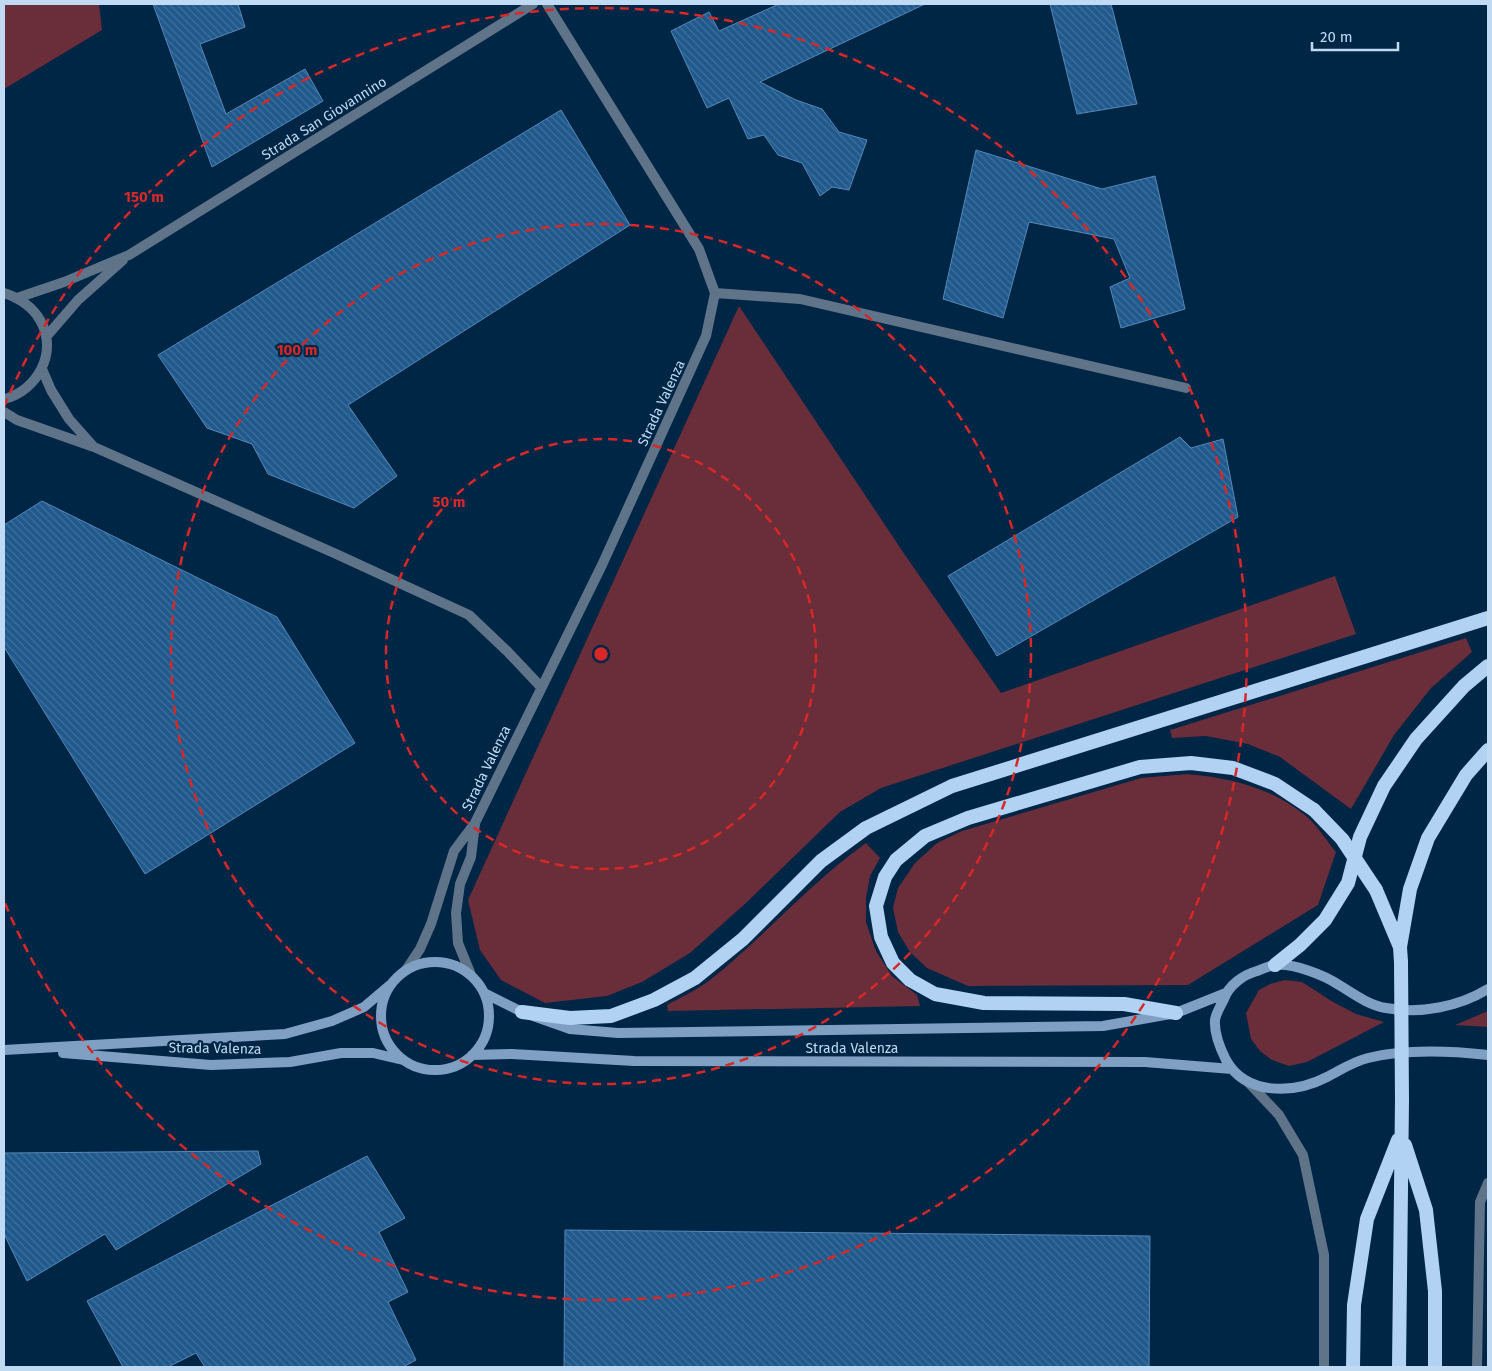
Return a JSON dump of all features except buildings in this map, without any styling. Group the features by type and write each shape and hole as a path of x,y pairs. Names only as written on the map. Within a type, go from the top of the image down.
{"highway":[{"path":"522,1012 570,1018 611,1016 654,1000 695,978 743,940 821,861 866,828 952,786 1488,618"},
{"path":"1275,965 1300,945 1325,920 1348,883 1360,837 1384,786 1416,739 1464,686 1488,666"},
{"path":"1400,947 1410,889 1428,838 1466,775 1488,750"},
{"path":"1176,1013 1124,1004 984,1003 935,994 910,980 893,963 881,937 876,906 885,877 896,860 925,836 968,818 1140,767 1192,764 1233,768 1275,784 1314,810 1342,838 1376,890 1400,947 1402,962 1402,1100 1399,1367"},
{"path":"1354,1367 1354,1304 1367,1219 1401,1133"},
{"path":"1401,1133 1426,1210 1435,1291 1435,1367"}],"main road":[{"name":"Strada Valenza","path":"4,1050 285,1034 332,1021 364,1008 406,970 428,962 450,964 471,974 484,993 489,1014 485,1036 472,1055 457,1065 438,1070 420,1068 403,1060 373,1053 341,1053 290,1062 211,1065 25,1050"},
{"path":"1488,989 1471,999 1440,1007 1416,1010 1385,1008 1363,1000 1337,983 1308,970 1275,965 1245,974 1226,993 1216,1020 1219,1047 1232,1069 1249,1082 1273,1089 1301,1087 1326,1078 1345,1066 1368,1058 1386,1055 1428,1052 1488,1055"},
{"name":"Strada Valenza","path":"390,986 382,1004 381,1025 389,1045 403,1060"},
{"name":"Strada Valenza","path":"484,993 522,1012 570,1029 618,1033 1103,1026 1176,1013 1226,993"},
{"name":"Strada Valenza","path":"472,1055 512,1054 644,1061 1145,1062 1232,1069"}],"street":[{"name":"Strada San Giovannino","path":"17,298 64,282 129,255 533,4"},
{"path":"547,4 699,249 715,293 800,299 1186,388"},
{"name":"Strada San Giovannino","path":"46,337 78,300 129,255"},
{"path":"4,293 17,298 31,308 41,321 46,337 47,353 42,369 34,381 24,390 4,399"},
{"name":"Strada Valenza","path":"406,970 420,949 431,924 454,850 475,823 602,565 706,336 715,293"},
{"path":"42,369 51,390 69,419 94,447"},
{"path":"4,412 16,420 94,447 334,553 468,615 541,687"},
{"name":"Strada Valenza","path":"471,974 458,943 456,913 460,884 470,857 475,823"},
{"path":"1249,1082 1279,1115 1303,1155 1324,1255 1324,1367"},
{"path":"1478,1367 1480,1202 1488,1183"}],"shaded area":[{"path":"4,4 99,4 102,30 4,89"},
{"path":"739,306 905,555 1001,693 1335,576 1356,634 881,788 840,812 747,902 690,953 642,982 607,996 545,1003 501,980 480,950 468,900"},
{"path":"1466,638 1472,652 1431,688 1394,735 1351,809 1280,757 1248,744 1206,736 1172,738 1170,730"},
{"path":"1187,774 1234,781 1278,798 1306,816 1318,828 1336,852 1318,905 1188,985 968,986 927,968 910,952 898,932 893,908 898,888 915,863 937,843 962,831 1141,778"},
{"path":"866,843 880,858 870,876 866,898 866,922 876,951 892,976 917,995 920,1006 668,1011 667,1005 710,980 825,876"},
{"path":"1285,980 1302,982 1356,1014 1384,1022 1307,1062 1289,1066 1272,1060 1260,1051 1251,1039 1246,1013 1259,990 1270,984"},
{"path":"1488,1011 1488,1027 1455,1025"}]}
